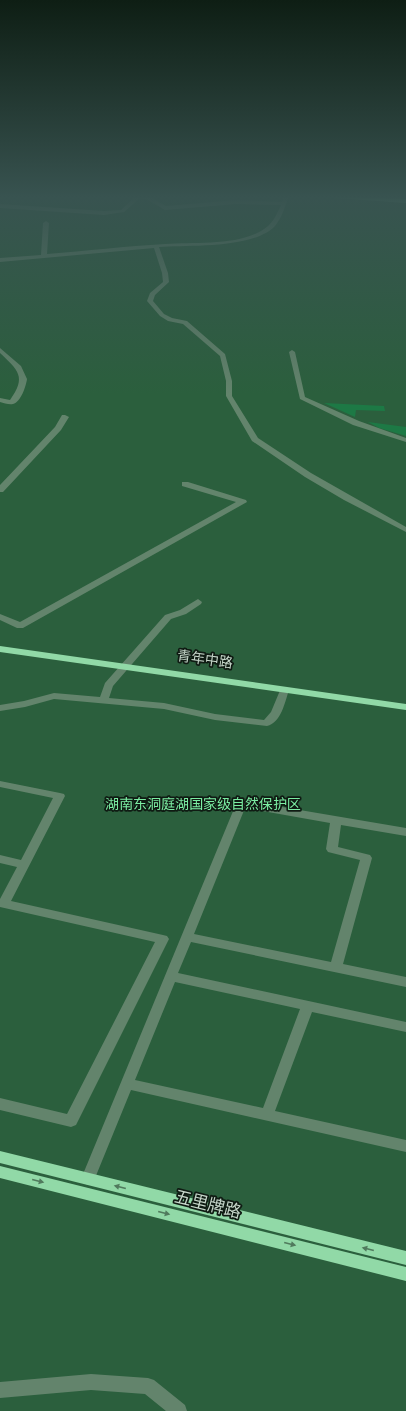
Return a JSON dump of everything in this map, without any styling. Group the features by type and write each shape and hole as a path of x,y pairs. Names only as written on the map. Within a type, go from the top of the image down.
{"main road":[{"name":"青年中路","path":"0,644 126,664 406,702"},
{"path":"0,649 126,664 284,690 406,707"},
{"name":"五里牌路","path":"0,1157 406,1258"},
{"name":"五里牌路","path":"0,1172 406,1274"}],"street":[{"path":"161,262 166,282 152,294 150,301 162,315 170,320 185,322 223,355 227,370 229,396 254,439 274,454 327,487 406,530"},
{"path":"0,350 20,368 24,380 12,402 0,400"},
{"path":"292,352 302,398 356,423 406,440"},
{"path":"0,490 58,428 66,417"},
{"path":"0,617 20,626 242,502 185,484"},
{"path":"104,700 108,685 168,617 184,612 198,602"},
{"path":"0,708 25,704 54,696 164,706 215,717 267,723 276,713 284,690"},
{"path":"0,784 60,796 2,904 163,939 71,1121 0,1104"},
{"path":"88,1179 241,804 406,832"},
{"path":"336,820 332,849 366,858 336,968"},
{"path":"0,859 24,865"},
{"path":"187,937 406,982"},
{"path":"171,976 406,1027"},
{"path":"267,1114 308,1006"},
{"path":"127,1084 406,1146"},
{"path":"0,1390 91,1382 148,1386 178,1411"}],"green space":[{"name":"湖南东洞庭湖国家级自然保护区","path":"0,262 406,262 406,1411 0,1411"},
{"path":"324,403 384,406 385,411 356,410 355,417"},
{"path":"368,422 406,427 406,436 379,428"}]}
